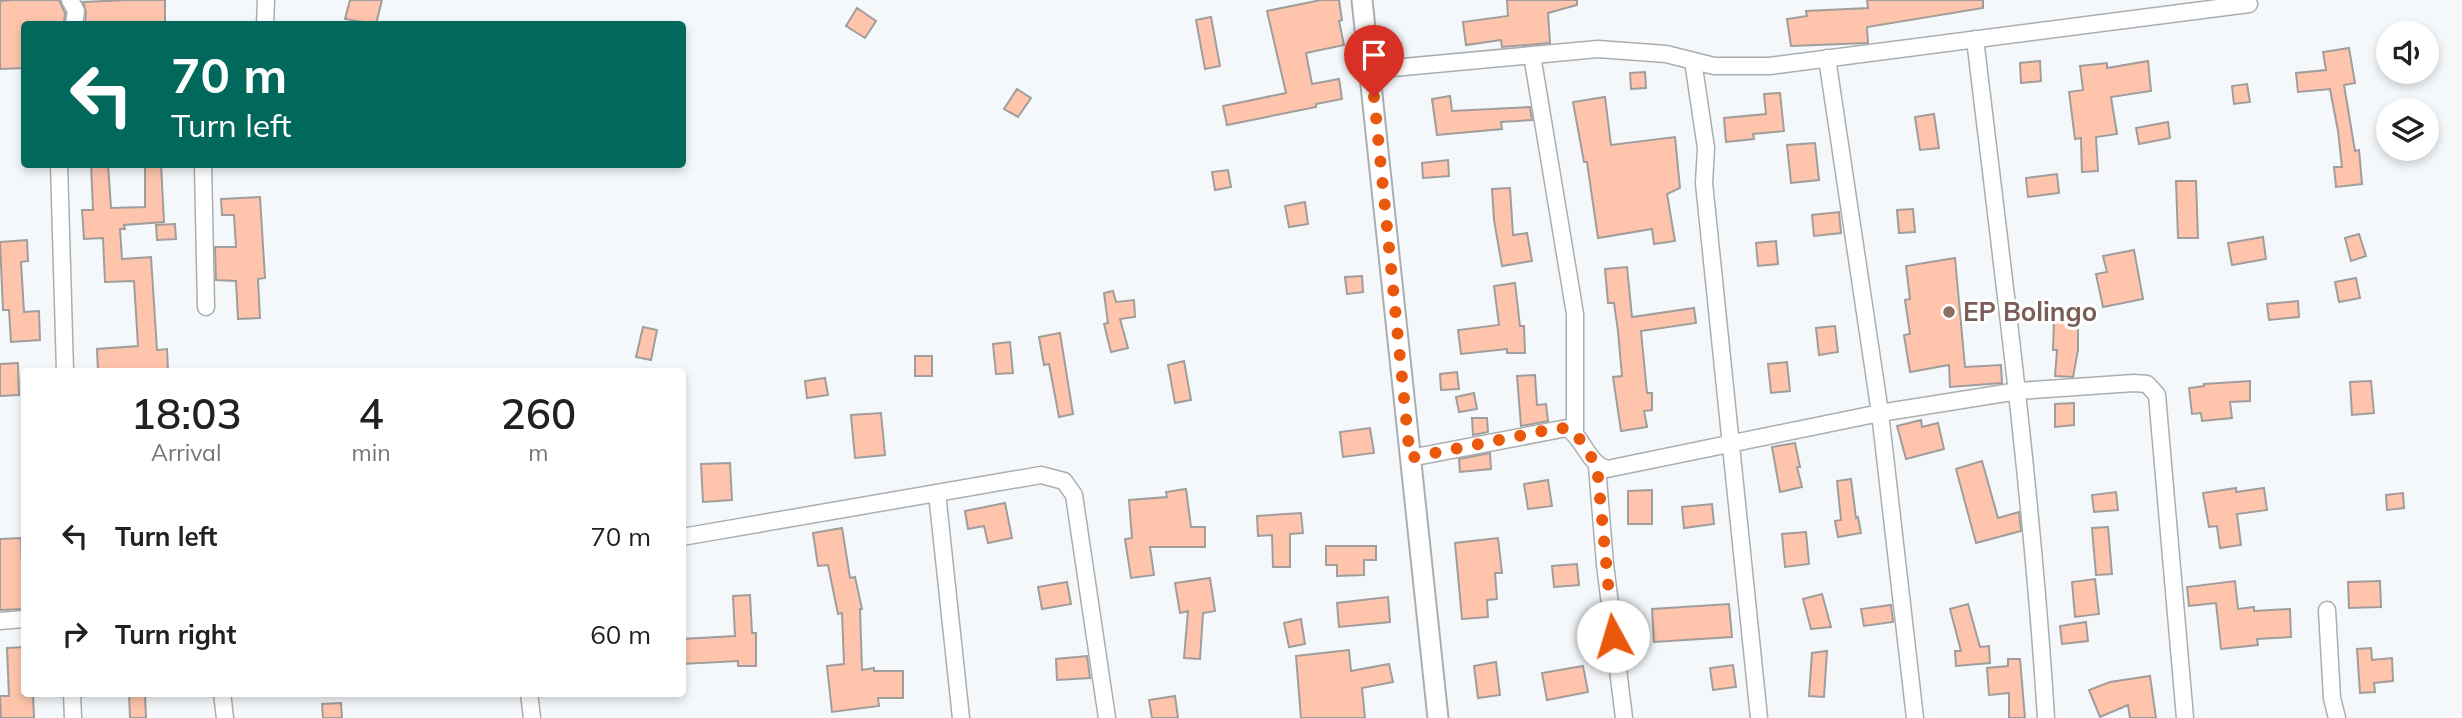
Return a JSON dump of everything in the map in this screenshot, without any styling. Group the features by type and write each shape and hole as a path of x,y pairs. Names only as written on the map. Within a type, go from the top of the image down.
{"street":[{"path":"70,0 76,11 74,21"},
{"path":"265,21 266,0"},
{"path":"1362,0 1438,718"},
{"path":"1371,70 1598,49 1666,54 1714,66 1769,66 2249,4"},
{"path":"1975,39 2018,391 2046,718"},
{"path":"1532,55 1575,314 1575,432"},
{"path":"1827,58 1880,413 1915,718"},
{"path":"1693,61 1706,148 1704,183 1759,718"},
{"path":"59,168 65,368"},
{"path":"203,168 206,307"},
{"path":"1597,466 1616,468 1880,413 2018,391 2147,384 2157,395 2185,718"},
{"path":"1410,458 1553,429 1567,428 1575,432 1597,466 1606,577 1623,718"},
{"path":"686,536 1041,475 1064,481 1074,495 1107,718"},
{"path":"937,493 961,718"},
{"path":"2326,610 2332,698 2337,718"},
{"path":"0,621 21,619"},
{"path":"72,697 73,718"},
{"path":"222,697 225,718"},
{"path":"529,697 532,718"}],"building":[{"path":"59,0 65,13 64,21 21,21 21,68 0,69 0,1"},
{"path":"165,0 165,21 85,21 83,2"},
{"path":"350,0 382,0 377,21 345,19"},
{"path":"1321,0 1339,0 1342,20 1339,21 1344,45 1306,53 1312,84 1339,79 1342,99 1227,125 1223,106 1286,93 1267,11"},
{"path":"1507,0 1577,0 1577,5 1548,13 1550,43 1502,47 1501,40 1466,45 1463,22 1508,16"},
{"path":"1867,0 1983,0 1983,8 1867,27 1868,43 1791,46 1787,19 1807,16 1806,11 1868,8"},
{"path":"857,8 876,21 865,38 846,26"},
{"path":"1211,17 1220,66 1205,69 1196,20"},
{"path":"2349,48 2355,83 2344,85 2355,151 2359,150 2362,184 2336,187 2334,167 2342,167 2330,89 2298,92 2296,73 2326,70 2323,52"},
{"path":"2040,61 2041,81 2021,83 2020,63"},
{"path":"2148,61 2151,91 2111,97 2117,134 2096,137 2098,171 2082,172 2081,138 2075,139 2069,92 2083,90 2080,66 2107,63 2107,68"},
{"path":"1645,72 1646,88 1631,89 1630,73"},
{"path":"2247,84 2250,102 2234,104 2232,86"},
{"path":"1017,89 1031,98 1018,117 1004,109"},
{"path":"1780,93 1784,131 1753,134 1754,139 1726,142 1724,118 1766,114 1764,94"},
{"path":"1450,96 1452,111 1530,107 1532,120 1501,122 1502,129 1437,135 1432,99"},
{"path":"1605,97 1611,145 1675,137 1680,188 1667,194 1675,241 1654,244 1652,229 1598,238 1587,162 1584,162 1573,102"},
{"path":"1934,114 1939,148 1920,150 1915,117"},
{"path":"2168,122 2170,138 2139,144 2136,128"},
{"path":"1815,143 1819,180 1791,183 1787,145"},
{"path":"1448,160 1449,176 1423,178 1422,163"},
{"path":"91,168 108,168 111,208 145,207 145,168 161,168 164,222 124,225 125,229 120,229 122,259 151,257 157,350 167,349 168,368 98,368 97,349 138,346 134,281 105,282 103,238 84,239 82,210 93,210"},
{"path":"1228,170 1231,187 1215,190 1212,172"},
{"path":"2057,174 2059,193 2028,197 2026,178"},
{"path":"2176,181 2196,181 2198,238 2178,238"},
{"path":"1510,188 1513,235 1527,233 1532,261 1502,266 1492,189"},
{"path":"260,197 265,278 258,279 260,318 238,319 236,281 216,280 215,247 236,247 234,215 222,215 221,199"},
{"path":"1305,202 1308,224 1289,227 1285,206"},
{"path":"1913,209 1915,232 1899,233 1897,210"},
{"path":"1839,212 1841,233 1814,236 1812,215"},
{"path":"175,224 176,239 157,240 156,225"},
{"path":"2359,234 2366,256 2351,261 2345,238"},
{"path":"2263,237 2266,259 2232,265 2228,243"},
{"path":"27,240 28,261 21,262 24,312 39,311 40,340 11,342 9,310 3,310 0,242"},
{"path":"1776,241 1778,264 1758,266 1756,243"},
{"path":"2134,250 2143,299 2103,307 2096,274 2107,272 2103,256"},
{"path":"1955,258 1965,367 2001,365 2002,383 1950,387 1949,365 1910,372 1904,335 1910,334 1905,300 1910,299 1906,266"},
{"path":"1627,267 1632,317 1694,308 1696,323 1641,331 1647,393 1652,393 1652,410 1644,411 1647,427 1621,431 1613,377 1622,376 1618,331 1614,303 1608,303 1605,269"},
{"path":"1362,276 1363,292 1347,294 1345,277"},
{"path":"2356,278 2360,298 2339,302 2335,282"},
{"path":"1515,283 1520,326 1524,326 1525,353 1507,353 1507,349 1461,354 1458,330 1499,325 1494,286"},
{"path":"1113,291 1116,302 1134,300 1135,317 1120,319 1128,348 1111,352 1104,324 1108,323 1104,293"},
{"path":"2298,301 2299,317 2269,320 2267,304"},
{"path":"2054,320 2078,320 2078,350 2073,377 2055,376 2057,350 2053,350"},
{"path":"1835,326 1838,352 1819,355 1816,328"},
{"path":"643,327 657,330 651,360 636,357"},
{"path":"1060,333 1073,414 1059,417 1049,364 1044,365 1039,337"},
{"path":"1010,342 1013,373 996,374 993,344"},
{"path":"915,356 932,356 932,376 915,376"},
{"path":"1184,361 1191,400 1175,403 1168,365"},
{"path":"1787,362 1790,391 1771,393 1768,364"},
{"path":"18,363 19,395 0,396 0,364"},
{"path":"1457,372 1459,389 1441,390 1440,374"},
{"path":"1535,375 1537,405 1546,404 1548,421 1521,426 1517,376"},
{"path":"825,378 828,395 807,398 805,381"},
{"path":"2250,381 2250,401 2230,402 2232,418 2202,421 2201,413 2192,414 2189,388 2204,384"},
{"path":"2371,381 2374,413 2352,415 2350,382"},
{"path":"1474,393 1477,409 1459,412 1456,397"},
{"path":"2074,403 2074,425 2055,427 2055,404"},
{"path":"881,413 885,455 855,458 851,415"},
{"path":"1472,418 1487,418 1488,432 1473,435"},
{"path":"1921,420 1922,427 1938,423 1944,449 1906,459 1897,426"},
{"path":"1370,428 1374,453 1343,457 1340,432"},
{"path":"1795,443 1802,487 1780,492 1772,447"},
{"path":"1490,453 1491,469 1460,472 1459,459"},
{"path":"1982,461 1998,518 2019,512 2021,531 1976,543 1956,469"},
{"path":"730,463 732,500 703,502 701,464"},
{"path":"1851,479 1856,518 1858,517 1861,533 1838,537 1835,521 1841,520 1837,481"},
{"path":"1548,480 1552,506 1528,509 1524,484"},
{"path":"2236,488 2236,492 2264,488 2267,510 2237,514 2241,545 2220,548 2217,526 2209,527 2203,493"},
{"path":"1186,489 1191,527 1205,527 1205,547 1150,547 1154,575 1131,578 1125,539 1132,538 1129,500 1167,497 1166,492"},
{"path":"1652,490 1652,524 1628,524 1628,491"},
{"path":"2116,492 2118,510 2094,512 2092,495"},
{"path":"2403,493 2404,508 2387,510 2386,495"},
{"path":"1005,503 1012,538 988,543 984,526 968,529 965,511"},
{"path":"1712,504 1714,524 1684,528 1682,507"},
{"path":"1301,513 1303,533 1290,534 1290,567 1273,567 1272,535 1258,536 1257,516"},
{"path":"2108,527 2112,574 2096,575 2092,528"},
{"path":"842,528 850,578 855,577 862,609 862,670 874,668 874,671 903,671 903,698 878,698 879,706 832,712 827,666 844,664 842,613 838,614 828,565 818,566 813,533"},
{"path":"1806,532 1809,564 1785,567 1782,534"},
{"path":"21,538 21,609 0,610 0,539"},
{"path":"1498,538 1502,573 1495,573 1497,599 1487,600 1488,617 1462,619 1455,543"},
{"path":"1326,546 1376,546 1376,560 1364,560 1364,575 1337,576 1337,565 1326,565"},
{"path":"1577,564 1579,585 1554,587 1552,566"},
{"path":"1210,578 1215,611 1203,613 1200,659 1184,658 1188,611 1180,613 1175,583"},
{"path":"2095,579 2099,614 2075,617 2072,582"},
{"path":"2235,581 2238,609 2290,609 2291,637 2257,639 2258,645 2221,649 2216,603 2189,606 2187,587"},
{"path":"2380,581 2381,607 2349,608 2348,582"},
{"path":"1067,582 1071,604 1042,609 1038,587"},
{"path":"1822,594 1831,627 1811,629 1803,599"},
{"path":"750,595 752,633 756,633 756,666 738,666 738,661 686,664 686,639 735,636 733,596"},
{"path":"1388,597 1390,622 1339,627 1337,603"},
{"path":"1729,604 1732,637 1654,642 1652,609"},
{"path":"1968,604 1980,647 1989,646 1990,663 1956,666 1955,651 1961,651 1950,609"},
{"path":"1891,605 1893,622 1864,626 1861,609"},
{"path":"1301,619 1305,644 1289,647 1284,623"},
{"path":"2086,622 2088,641 2062,644 2060,626"},
{"path":"21,647 21,697 33,697 34,718 1,718 0,696 9,696 7,648"},
{"path":"2371,648 2372,660 2392,658 2393,681 2374,683 2375,692 2360,693 2357,649"},
{"path":"1349,650 1351,671 1389,664 1393,682 1362,688 1365,718 1301,718 1296,656"},
{"path":"1827,651 1824,697 1809,696 1812,653"},
{"path":"1087,656 1090,678 1057,680 1056,659"},
{"path":"2008,659 2020,659 2025,718 2009,718 2009,693 1989,695 1987,668 2008,666"},
{"path":"1496,662 1500,695 1478,698 1474,666"},
{"path":"1733,665 1736,687 1713,690 1710,668"},
{"path":"1583,666 1588,692 1547,700 1542,673"},
{"path":"2150,676 2156,718 2130,718 2128,705 2100,717 2089,690 2110,682"},
{"path":"1175,696 1178,718 1152,718 1149,700"},
{"path":"129,697 145,697 146,718 130,718"},
{"path":"341,703 342,718 323,718 322,704"}],"place":[{"name":"EP Bolingo","path":"1949,312"}],"route":[{"path":"1374,97 1410,458 1553,429 1567,428 1575,432 1597,466 1613,636"}]}
